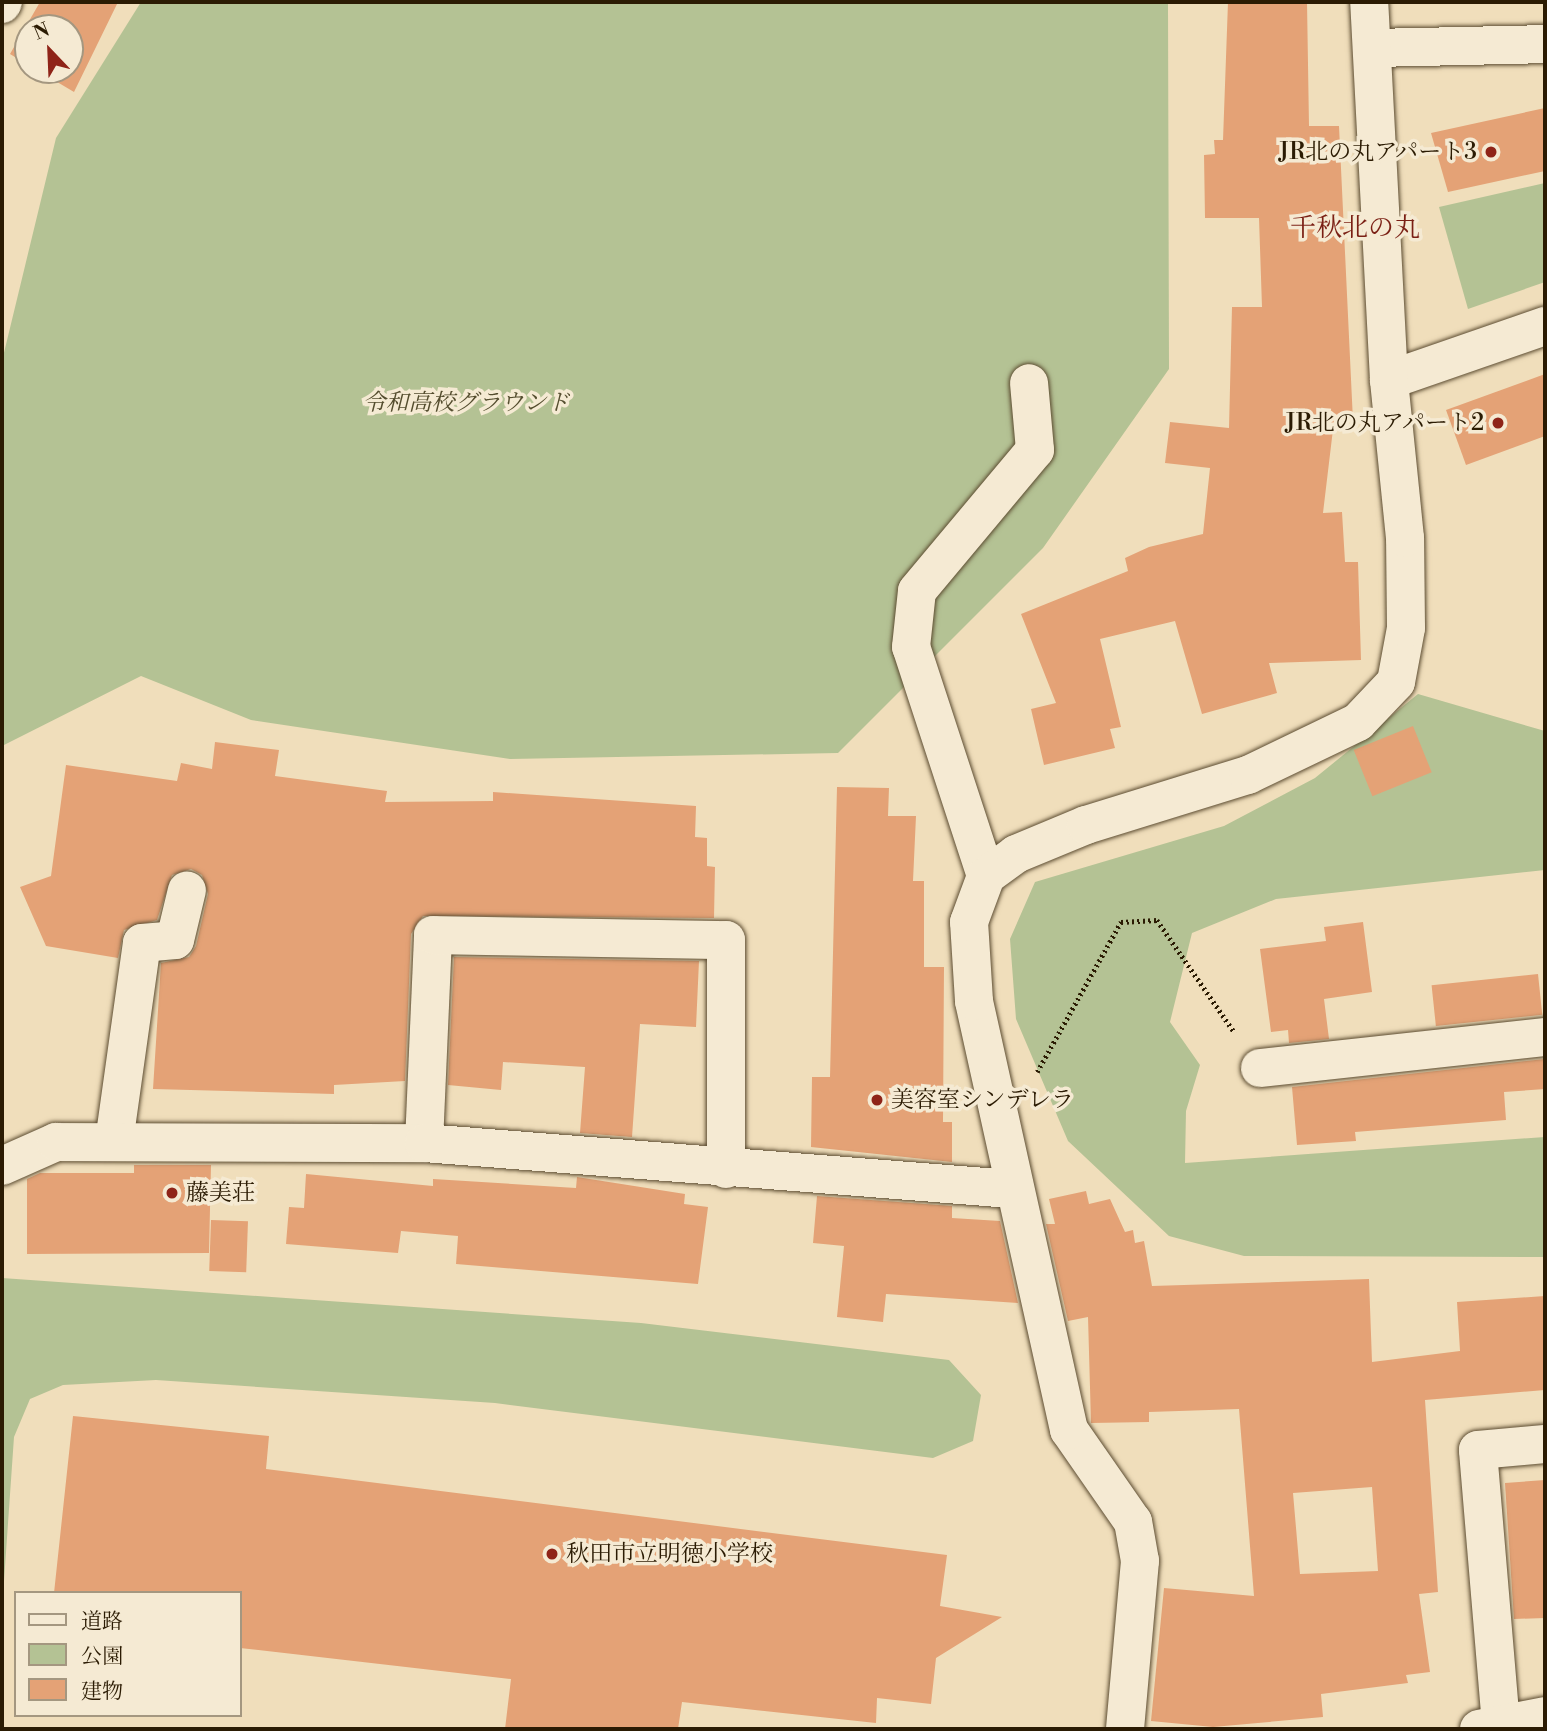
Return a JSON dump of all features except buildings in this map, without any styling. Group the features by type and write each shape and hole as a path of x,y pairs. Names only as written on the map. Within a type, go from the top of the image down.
{"street":[{"path":"1125,1729 1140,1561 1133,1522 1069,1430 1012,1189 974,1001 970,922 986,876 1016,854 1086,825 1248,775 1308,748 1358,722 1396,682 1406,628 1405,538 1389,380 1374,48 1369,2"},
{"path":"1374,48 1545,44"},
{"path":"1389,380 1545,326"},
{"path":"986,876 911,647 917,591 1035,450 1029,383"},
{"path":"114,1142 142,943 175,940 187,890"},
{"path":"424,1143 433,934 726,940 726,1169"},
{"path":"1260,1068 1545,1037"},
{"path":"2,1166 55,1142 424,1143 726,1169 1012,1189"},
{"path":"1545,1444 1478,1450 1490,1727 1545,1716"}],"path":[{"path":"1035,1075 1121,922 1157,920 1260,1068"}],"green space":[{"name":"令和高校グラウンド","path":"141,2 1168,2 1169,369 1043,548 838,753 510,759 251,720 141,676 2,746 2,361 56,138"},
{"path":"1545,183 1545,282 1468,309 1439,207"},
{"path":"1418,694 1545,731 1545,870 1276,899 1192,933 1170,1022 1200,1065 1186,1111 1185,1163 1545,1137 1545,1257 1244,1256 1169,1236 1068,1141 1016,1019 1010,939 1035,882 1224,826 1315,778"},
{"path":"2,1278 641,1323 949,1360 981,1395 973,1441 933,1458 495,1403 156,1380 63,1385 30,1399 14,1437 2,1610"}],"place":[{"name":"JR北の丸アパート3","path":"1491,152"},
{"name":"JR北の丸アパート2","path":"1498,423"},
{"name":"美容室シンデレラ","path":"877,1100"},
{"name":"藤美荘","path":"172,1193"},
{"name":"秋田市立明徳小学校","path":"552,1554"}],"district":[{"name":"千秋北の丸","path":"1355,229"}]}
